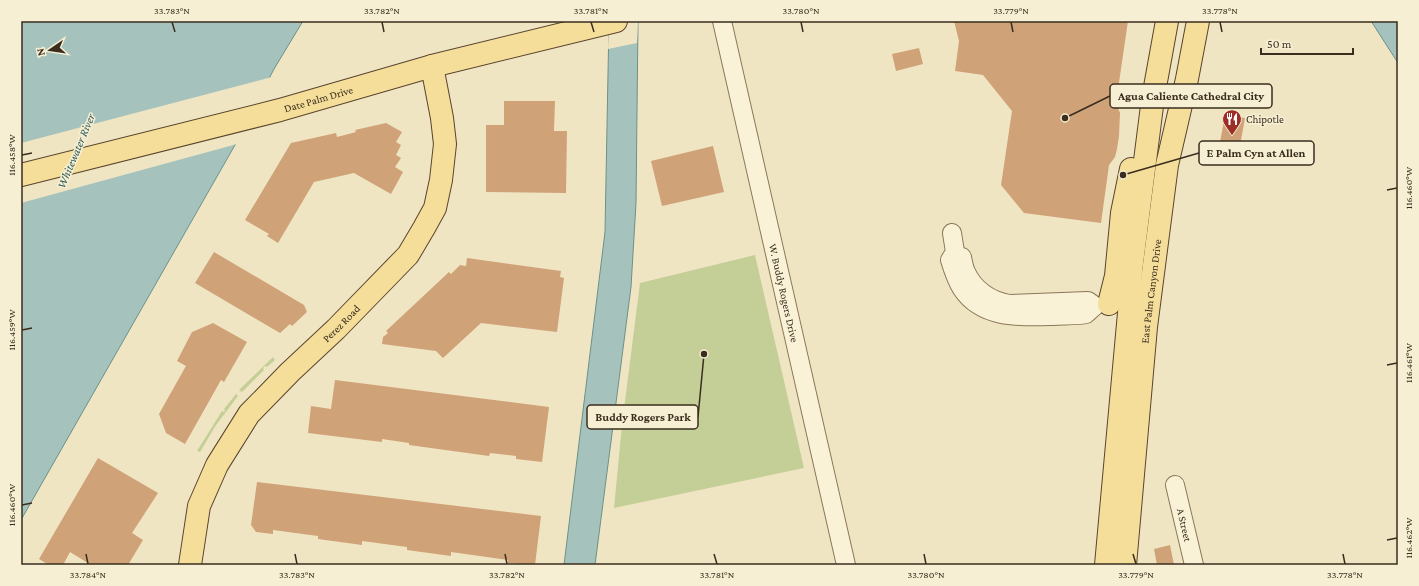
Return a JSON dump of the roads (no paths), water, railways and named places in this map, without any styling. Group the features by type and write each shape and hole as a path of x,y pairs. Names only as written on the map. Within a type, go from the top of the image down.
{"main road":[{"name":"Date Palm Drive","path":"21,175 280,110 432,66 616,21"},
{"name":"East Palm Canyon Drive","path":"1125,565 1140,302 1132,270 1153,98 1166,21"},
{"name":"East Palm Canyon Drive","path":"1103,561 1140,302 1167,164 1187,79 1198,21"},
{"name":"Perez Road","path":"190,565 199,506 217,465 249,414 290,372 336,329 408,255 435,208 441,180 445,144 442,118 432,66"},
{"path":"1102,305 1116,276 1122,213 1133,157 1153,98"}],"street":[{"name":"W. Buddy Rogers Drive","path":"722,21 846,565"},
{"path":"952,233 955,252 962,257 966,273 984,295 997,302 1009,304 1088,301 1102,305 1140,302"},
{"name":"A Street","path":"1175,485 1194,565"}],"water":[{"name":"Whitewater River","path":"21,21 303,21 274,69 235,145 21,520"},
{"path":"609,21 638,21 636,203 631,287 595,565 564,565 605,232"},
{"path":"1371,21 1398,21 1398,63"}],"place":[{"name":"Agua Caliente Cathedral City","path":"1065,118"},
{"name":"Chipotle","path":"1232,136"},
{"name":"E Palm Cyn at Allen","path":"1123,175"},
{"name":"Buddy Rogers Park","path":"704,354"}]}
